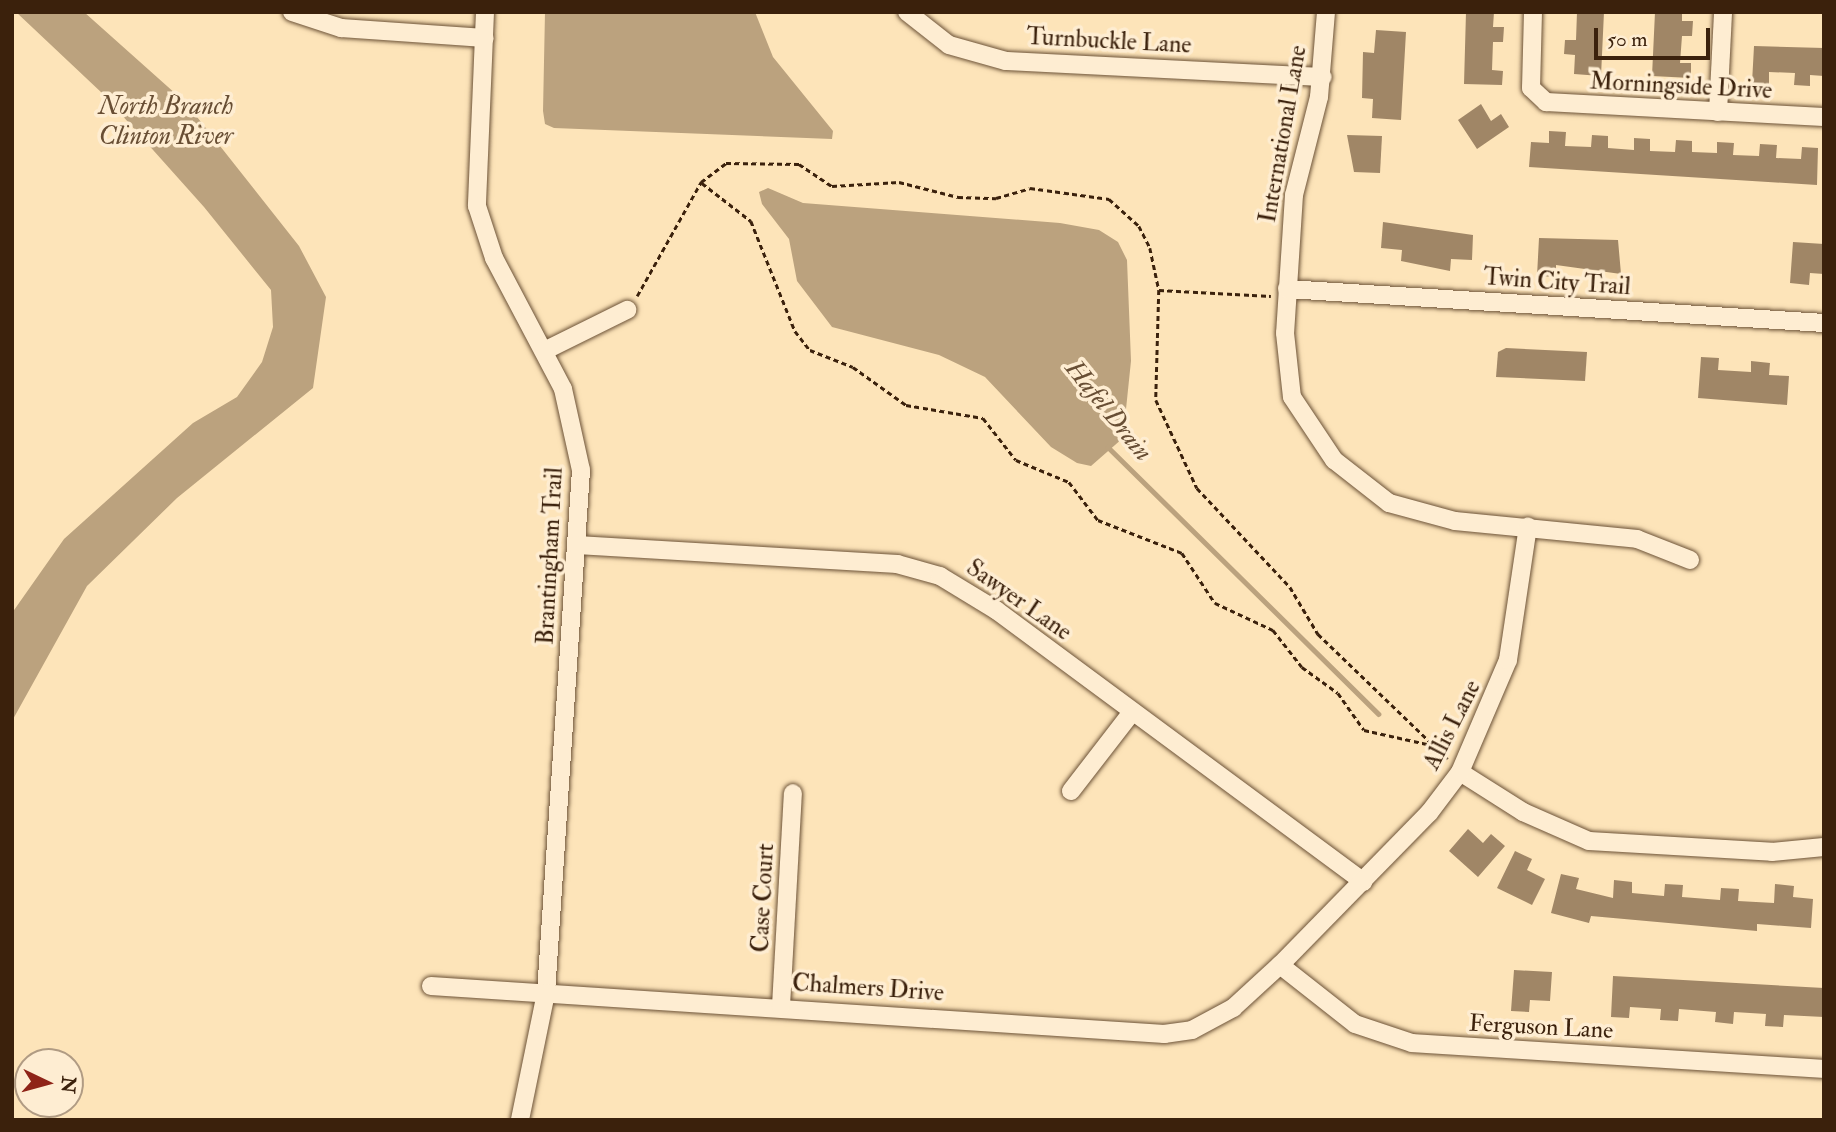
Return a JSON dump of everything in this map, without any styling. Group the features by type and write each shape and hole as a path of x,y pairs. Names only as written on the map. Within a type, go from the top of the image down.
{"street":[{"path":"292,12 341,27 485,38"},
{"name":"Brantingham Trail","path":"485,12 477,206 494,258 544,351 578,442 578,545 546,993 520,1120"},
{"name":"Turnbuckle Lane","path":"907,12 949,45 1006,61 1323,77"},
{"name":"International Lane","path":"1326,12 1323,77 1298,168 1287,293 1292,397 1334,460 1389,503 1455,521 1528,526 1637,539 1690,560"},
{"name":"Morningside Drive","path":"1533,12 1530,82 1538,97 1554,104 1824,117"},
{"path":"1718,111 1723,12"},
{"name":"Twin City Trail","path":"1287,293 1824,323"},
{"path":"544,351 627,310"},
{"name":"Allis Lane","path":"1280,965 1363,882 1462,769 1508,660 1528,526"},
{"name":"Sawyer Lane","path":"578,545 918,567 964,589 1363,882"},
{"path":"1071,791 1132,712"},
{"path":"1462,769 1523,812 1589,841 1772,852 1824,847"},
{"name":"Case Court","path":"781,1006 793,793"},
{"name":"Chalmers Drive","path":"431,986 781,1006 1164,1034 1192,1030 1233,1008 1280,965"},
{"name":"Ferguson Lane","path":"1280,965 1355,1024 1412,1043 1824,1069"}],"path":[{"path":"627,310 701,182 726,163 787,162 832,186 900,182 982,199 1030,188 1096,194 1123,208 1139,226 1159,290 1156,400 1197,488 1290,587 1318,634 1383,701 1422,728 1431,745 1462,769"},
{"path":"701,182 751,221 795,331 810,350 853,367 906,405 983,418 1016,460 1069,482 1098,520 1182,553 1215,603 1267,625 1302,667 1338,693 1364,730 1431,745"},
{"path":"1159,290 1287,293"}],"water":[{"name":"North Branch Clinton River","path":"16,12 84,12 186,103 299,246 326,297 313,388 177,498 87,586 12,721 12,613 64,539 193,423 237,397 262,362 273,327 271,290 204,207 103,94"},
{"path":"545,12 755,12 773,57 833,131 832,139 554,128 545,124 543,111"},
{"path":"768,188 803,203 1060,223 1099,230 1118,242 1127,260 1131,361 1123,438 1091,466 1077,463 1051,447 985,377 939,355 832,327 797,281 789,239 762,204 759,192"}],"building":[{"path":"1466,12 1494,12 1493,27 1504,27 1503,42 1493,42 1492,70 1503,71 1502,85 1464,84"},
{"path":"1577,12 1604,12 1601,76 1574,74 1575,55 1564,54 1565,40 1576,40"},
{"path":"1655,12 1682,12 1682,21 1693,21 1692,36 1682,36 1680,63 1691,63 1691,78 1652,76"},
{"path":"1376,30 1406,32 1401,120 1372,118 1373,99 1362,98 1363,52 1374,53"},
{"path":"1754,46 1824,48 1824,76 1810,75 1810,86 1794,85 1795,73 1769,72 1769,84 1752,83"},
{"path":"1481,104 1491,121 1501,114 1509,127 1477,149 1458,120"},
{"path":"1549,131 1566,132 1565,146 1591,147 1592,135 1608,136 1608,148 1634,150 1634,138 1650,139 1650,151 1675,152 1676,140 1692,141 1692,152 1717,153 1717,142 1734,143 1733,155 1759,156 1760,144 1777,145 1776,158 1801,159 1802,147 1818,148 1817,185 1529,167 1531,142 1549,143"},
{"path":"1347,135 1382,136 1380,173 1354,172"},
{"path":"1383,222 1473,235 1472,260 1451,259 1450,271 1401,261 1402,250 1381,248"},
{"path":"1539,238 1618,240 1621,274 1556,265 1556,277 1537,276"},
{"path":"1793,242 1824,244 1824,274 1810,273 1809,285 1790,283"},
{"path":"1506,348 1587,352 1585,381 1496,377 1498,352"},
{"path":"1701,357 1719,358 1718,370 1751,372 1751,361 1770,363 1769,375 1789,376 1787,405 1698,398"},
{"path":"1468,829 1483,843 1491,834 1505,846 1478,877 1449,851"},
{"path":"1515,851 1532,859 1527,870 1545,879 1532,905 1497,888"},
{"path":"1561,874 1579,878 1576,889 1613,898 1614,880 1632,882 1632,893 1664,896 1665,884 1683,885 1682,897 1720,900 1721,888 1739,889 1738,901 1774,903 1775,884 1794,886 1793,897 1813,899 1811,928 1757,924 1757,931 1591,916 1589,923 1551,913"},
{"path":"1514,970 1552,972 1550,1001 1530,1000 1529,1012 1511,1011"},
{"path":"1613,976 1824,988 1824,1017 1784,1015 1783,1027 1765,1026 1766,1014 1734,1012 1733,1024 1715,1022 1716,1012 1679,1009 1678,1021 1660,1020 1661,1009 1630,1007 1629,1018 1611,1017"}],"waterway":[{"name":"Hafel Drain","path":"1108,447 1379,714"}]}
